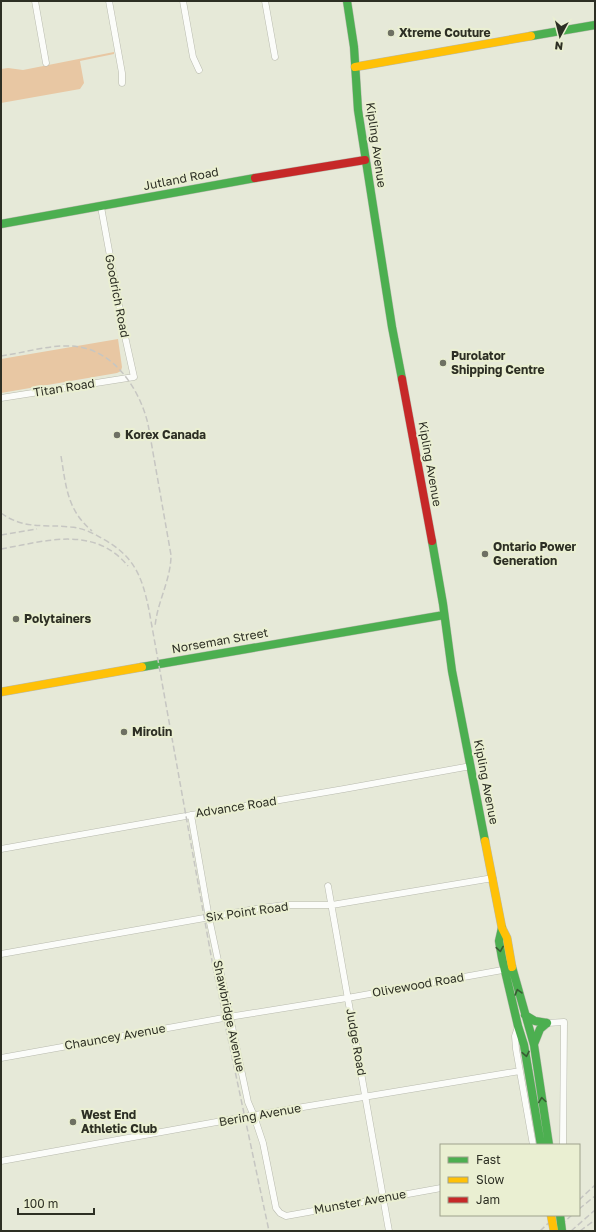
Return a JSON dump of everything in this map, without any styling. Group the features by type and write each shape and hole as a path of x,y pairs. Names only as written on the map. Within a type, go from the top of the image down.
{"main road":[{"name":"Kipling Avenue","path":"347,1 354,44 358,110 392,326 414,439 452,671 502,928 507,938 508,969 518,1026 524,1045 545,1142"},
{"path":"355,67 595,25"},
{"name":"Jutland Road","path":"1,224 224,183 365,160"},
{"name":"Norseman Street","path":"1,692 444,615"},
{"name":"Kipling Avenue","path":"508,969 534,1045 545,1142"},
{"path":"525,1015 534,1021 547,1024"},
{"path":"534,1045 540,1029 547,1024"},
{"path":"551,1216 554,1231"},
{"path":"560,1216 562,1231"}],"street":[{"path":"35,1 46,63"},
{"path":"109,1 122,73 122,83"},
{"path":"183,1 193,57 199,70"},
{"path":"264,1 275,57"},
{"name":"Goodrich Road","path":"101,206 124,332 134,377 127,378"},
{"name":"Titan Road","path":"1,398 127,378"},
{"name":"Advance Road","path":"1,849 471,766"},
{"name":"Shawbridge Avenue","path":"191,815 209,918 248,1102 263,1143 276,1208 280,1213"},
{"name":"Six Point Road","path":"1,954 261,908 285,905 332,905 493,878"},
{"name":"Judge Road","path":"328,886 388,1231"},
{"name":"Olivewood Road","path":"229,1017 348,998 508,969"},
{"name":"Chauncey Avenue","path":"1,1058 229,1017"},
{"path":"547,1024 564,1022 563,1144"},
{"name":"Kipling Avenue","path":"518,1026 515,1036 533,1144"},
{"name":"Bering Avenue","path":"1,1161 520,1071"},
{"name":"Munster Avenue","path":"280,1213 286,1216 440,1188"}],"shaded area":[{"path":"114,52 114,54 80,61 84,83 80,89 1,103 1,69 8,68 23,70"},
{"path":"118,339 122,367 121,371 117,373 1,393 1,359"}],"railway":[{"path":"1,356 62,346 85,348 99,353 111,361 130,383 138,396 148,424 171,555 169,573 158,609 155,627"},
{"path":"61,456 69,497 77,515 92,531"},
{"path":"1,513 18,522 27,524 61,526 92,533 122,552 135,568 140,577 149,610 214,972 269,1231"},
{"path":"1,535 37,529"},
{"path":"1,549 52,540 85,540 100,545 115,553 128,566"},
{"path":"580,1199 595,1185"},
{"path":"580,1208 595,1196"},
{"path":"571,1231 595,1210"},
{"path":"540,1231 556,1216"},
{"path":"554,1231 571,1216"},
{"path":"580,1231 595,1220"}],"traffic: fast":[{"path":"347,1 354,47 358,110 392,327 402,379"},
{"path":"531,36 595,25"},
{"path":"1,224 255,178"},
{"path":"432,541 443,604 452,671 485,841"},
{"path":"142,667 444,615"},
{"path":"502,928 499,941 502,958 524,1045 541,1144"},
{"path":"512,967 534,1045 549,1144"},
{"path":"525,1015 535,1021 547,1023"},
{"path":"534,1044 540,1029 547,1023"},
{"path":"560,1216 562,1231"}],"traffic: slow":[{"path":"355,67 531,36"},
{"path":"1,692 142,667"},
{"path":"485,841 502,928 507,938 512,967"},
{"path":"551,1216 554,1231"}],"traffic: jam":[{"path":"255,178 365,160"},
{"path":"402,379 432,541"}],"place":[{"name":"Xtreme Couture","path":"391,33"},
{"name":"Purolator Shipping Centre","path":"443,363"},
{"name":"Korex Canada","path":"117,435"},
{"name":"Ontario Power Generation","path":"485,554"},
{"name":"Polytainers","path":"16,619"},
{"name":"Mirolin","path":"124,732"},
{"name":"West End Athletic Club","path":"73,1122"}]}
